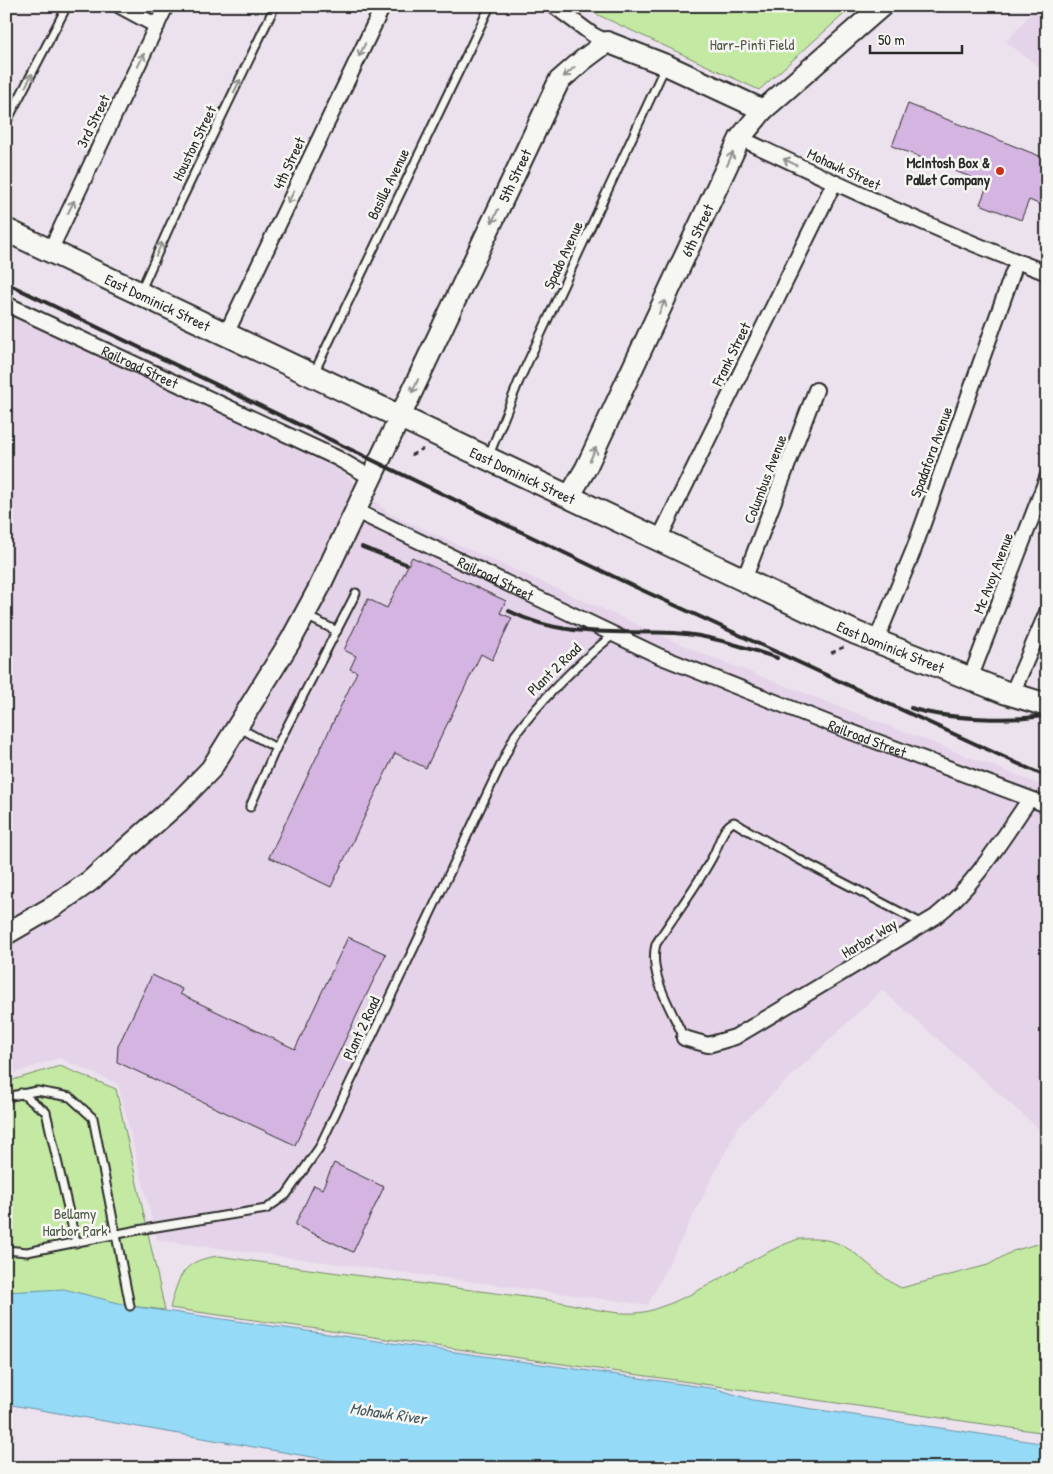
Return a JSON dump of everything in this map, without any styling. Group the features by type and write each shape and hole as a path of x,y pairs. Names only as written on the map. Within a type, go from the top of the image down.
{"main road":[{"name":"East Dominick Street","path":"6,230 876,641 970,679 1047,704"}],"street":[{"path":"120,6 157,26"},
{"name":"3rd Street","path":"50,251 166,6"},
{"name":"4th Street","path":"226,334 383,6"},
{"path":"554,6 593,36 666,65 763,110"},
{"name":"6th Street","path":"569,497 590,459 740,138 763,110 882,6"},
{"name":"5th Street","path":"372,478 554,90 559,81 607,42"},
{"name":"Mohawk Street","path":"740,138 834,183 986,250 1047,273"},
{"name":"Frank Street","path":"659,540 834,183"},
{"name":"Spadafora Avenue","path":"876,641 914,549 1013,272"},
{"name":"Railroad Street","path":"6,304 337,458 372,478"},
{"name":"Columbus Avenue","path":"744,580 816,390"},
{"path":"6,934 56,905 90,881 180,801 211,769 305,615 372,478"},
{"name":"Mc Avoy Avenue","path":"970,679 1047,478"},
{"name":"Railroad Street","path":"356,510 677,663 1047,805"},
{"path":"1012,694 1047,612"},
{"name":"Harbor Way","path":"684,1038 708,1045 735,1037 924,924 953,903 985,864 1030,800"}],"lane":[{"path":"6,123 67,6"},
{"name":"Houston Street","path":"139,293 180,202 275,6"},
{"name":"Basille Avenue","path":"313,375 490,6"},
{"name":"Spado Avenue","path":"488,458 519,381 666,65"},
{"path":"250,807 276,748 356,593"},
{"path":"305,615 337,631"},
{"name":"Plant 2 Road","path":"6,1250 27,1252 266,1208 286,1195 319,1148 515,734 538,703 579,663 614,634"},
{"path":"238,727 276,748"},
{"path":"684,1038 658,979 652,958 656,944 734,822 798,859 924,924"},
{"path":"6,1097 37,1091 70,1097 93,1118 130,1306"},
{"path":"20,1094 46,1112 76,1243"}],"path":[{"path":"411,455 424,449"},
{"path":"831,652 844,647"}],"shaded area":[{"path":"1037,6 1047,6 1047,73 1006,42"},
{"path":"6,311 341,471 390,514 701,653 1047,787 1047,1136 882,990 738,1127 648,1305 157,1240 118,1084 59,1058 6,1076"}],"green space":[{"name":"Harr-Pinti Field","path":"579,6 853,6 759,90"},
{"name":"Bellamy Harbor Park","path":"60,1066 116,1089 165,1310 130,1306 64,1290 6,1292 6,1082"},
{"path":"798,1239 823,1240 837,1243 853,1252 885,1278 901,1288 988,1265 1013,1251 1047,1241 1047,1433 170,1308 176,1287 184,1272 197,1261 219,1256 548,1300 614,1312 640,1313 690,1295 761,1255"}],"water":[{"name":"Mohawk River","path":"64,1289 130,1306 717,1389 753,1400 1047,1444 1047,1468 375,1468 6,1404 6,1292"}],"building":[{"name":"McIntosh Box & Pallet Company","path":"908,104 1047,159 1047,191 1041,205 1029,200 1021,220 980,204 988,184 892,146"},
{"path":"412,557 506,601 500,613 512,618 492,660 481,654 426,768 395,753 331,887 269,857 357,672 350,669 356,656 344,650 368,599 387,608"},
{"path":"348,937 386,954 295,1145 117,1062 118,1046 152,975 182,989 180,994 295,1049"},
{"path":"334,1163 384,1187 353,1252 295,1225 314,1185 322,1189"}],"railway":[{"path":"6,283 629,584 1047,777"},
{"path":"362,547 406,564"},
{"path":"509,611 550,626 570,629 674,633 700,636 777,658"},
{"path":"911,708 941,715 998,719 1047,715"}],"place":[{"name":"McIntosh Box & Pallet Company","path":"1000,171"}]}
